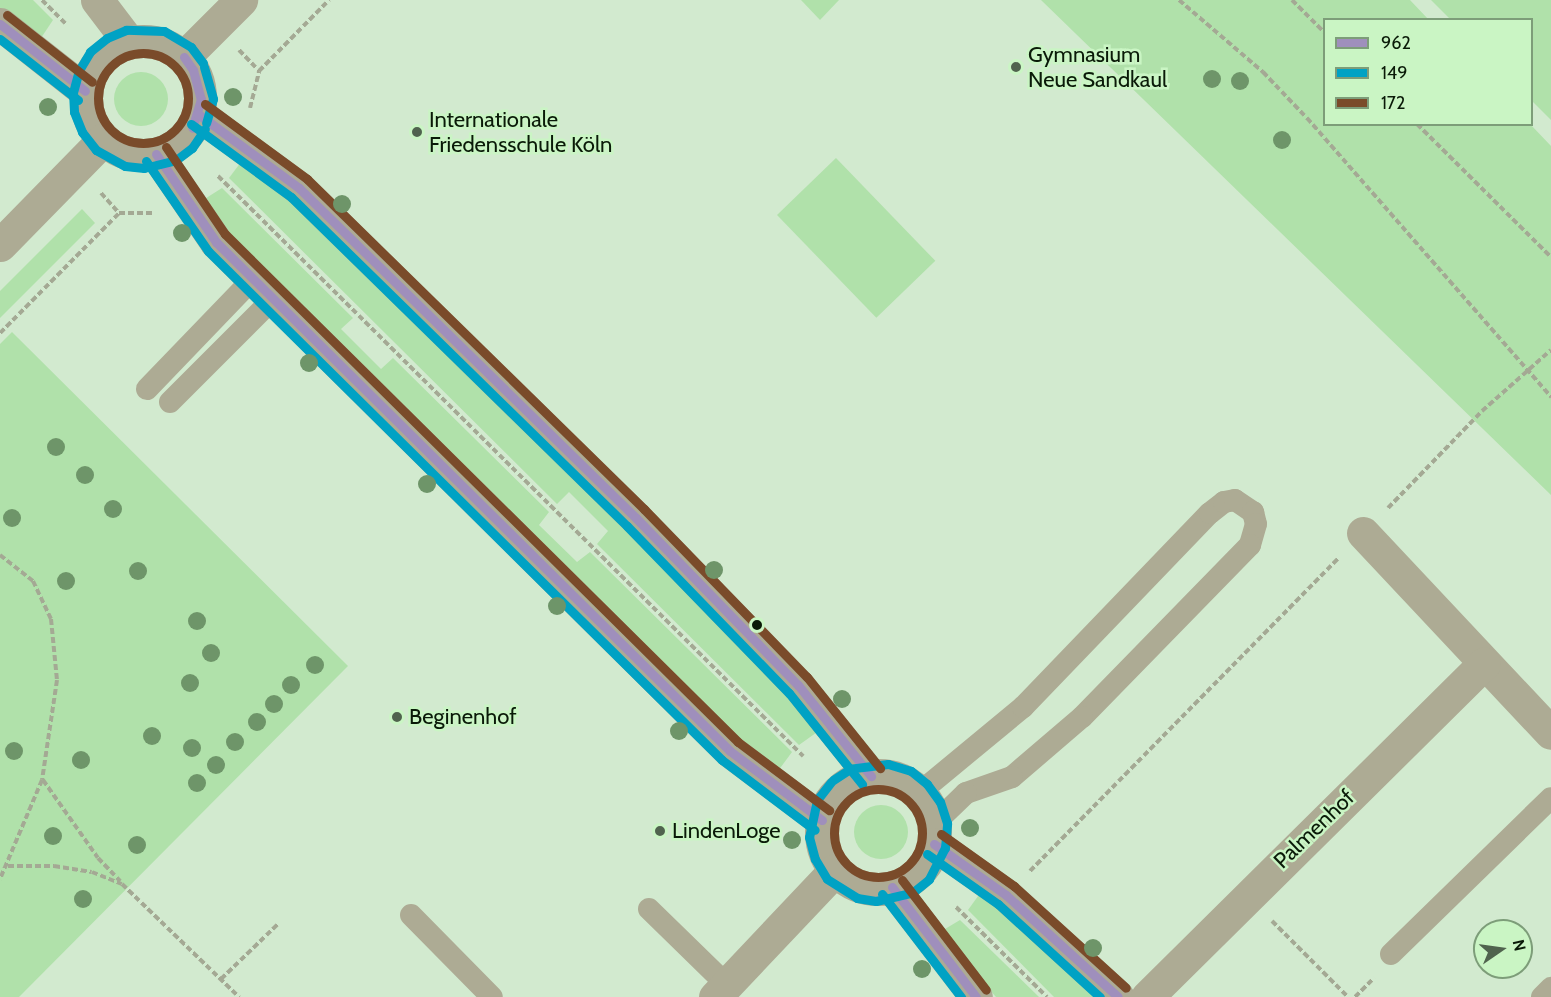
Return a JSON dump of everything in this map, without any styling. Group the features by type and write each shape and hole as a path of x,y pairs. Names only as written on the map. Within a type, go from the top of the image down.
{"street":[{"path":"97,0 129,42"},
{"path":"184,57 241,0"},
{"path":"0,24 85,91"},
{"path":"129,42 159,42 184,57 199,84 198,114 183,140 156,154 128,154 103,140 86,109 85,91 99,60 129,42"},
{"path":"198,114 242,144 299,188 636,518 798,685 871,776"},
{"path":"0,245 103,140"},
{"path":"156,154 216,242 730,751 784,788 822,820"},
{"path":"1363,533 1551,733"},
{"name":"Palmenhof","path":"1147,997 1246,896 1484,663"},
{"path":"934,834 920,872 892,887 862,887 835,870 821,838 822,820 828,804 840,790 871,776 888,776 919,793 934,834 1006,895 1118,997"},
{"path":"721,991 835,870"},
{"path":"892,887 976,997"}],"lane":[{"path":"147,389 264,288"},
{"path":"170,402 264,288"},
{"path":"919,793 1023,707 1210,513 1224,502 1235,500 1253,512 1256,524 1250,545 1082,717 1012,777 966,793 934,834"},
{"path":"1391,954 1551,798"},
{"path":"649,909 721,991"},
{"path":"411,915 492,997"},
{"path":"1542,997 1551,988"}],"path":[{"path":"42,0 65,23"},
{"path":"242,144 260,71 330,0"},
{"path":"1179,0 1263,72 1307,118 1551,397"},
{"path":"1292,0 1323,31"},
{"path":"1420,126 1551,257"},
{"path":"217,175 803,756"},
{"path":"0,333 119,213"},
{"path":"1006,895 1526,370 1551,350"},
{"path":"0,555 33,581 51,619 57,680 42,780 8,866 0,879"},
{"path":"784,788 803,756 836,735"},
{"path":"42,780 91,849 122,884 239,997"},
{"path":"8,866 54,866 92,872 122,884"},
{"path":"1246,896 1348,997"},
{"path":"955,906 1047,997"},
{"path":"221,979 278,924"}],"green space":[{"path":"0,0 33,0 53,20 41,38 0,9"},
{"path":"801,0 839,0 820,20"},
{"path":"1041,0 1410,0 1427,18 1323,18 1323,126 1532,126 1551,146 1551,495"},
{"path":"1431,0 1551,0 1551,120 1533,102 1533,18 1449,18"},
{"path":"136,72 146,72 156,76 164,84 168,99 164,114 156,122 146,126 136,126 126,122 118,114 114,104 114,94 118,84 126,76"},
{"path":"244,158 268,174 789,688 820,730 799,745 597,544 608,531 569,492 557,504 229,178"},
{"path":"836,158 935,261 876,318 777,215"},
{"path":"222,188 353,318 341,329 381,369 393,358 549,512 539,525 577,562 590,552 792,752 778,771 754,755 236,241 203,200"},
{"path":"82,209 95,223 0,318 0,291"},
{"path":"12,332 348,666 19,997 0,997 0,344"},
{"path":"876,805 886,805 896,809 904,817 908,832 904,847 896,855 886,859 876,859 866,855 858,847 854,837 854,827 858,817 866,809"},
{"path":"981,892 1100,997 1054,997 968,910"},
{"path":"960,920 1039,997 996,997 940,932"}],"transit line":[{"name":"172","path":"7,15 92,82"},
{"name":"962","path":"0,24 85,91"},
{"name":"149","path":"203,63 191,47 164,31 126,30 107,38 90,52 79,70 73,92 74,112 82,132 96,150 125,166 144,168 176,160 192,148 205,129"},
{"name":"149","path":"0,39 78,100"},
{"name":"172","path":"143,53 168,61 180,73 188,98 180,123 168,135 143,143 118,135 106,123 98,98 106,73 118,61 143,53"},
{"name":"962","path":"184,57 193,70 201,99 192,128"},
{"name":"149","path":"204,67 213,99 206,123"},
{"name":"172","path":"205,104 307,179 644,509 807,677 880,768"},
{"name":"962","path":"198,114 299,188 636,518 798,685 871,776"},
{"name":"149","path":"191,124 291,197 627,526 789,693 862,784"},
{"name":"172","path":"166,147 225,234 738,742 829,810"},
{"name":"962","path":"156,154 216,242 730,751 822,820"},
{"name":"149","path":"146,161 208,251 722,760 815,830"},
{"name":"149","path":"831,782 817,800 809,837 815,859 827,879 857,898 876,901 912,893 929,879 945,848 947,823 940,802 927,784 911,771 888,764 850,769 833,780"},
{"name":"172","path":"878,789 895,793 909,802 918,816 922,833 918,850 909,864 895,873 878,877 861,873 847,864 838,850 834,833 838,816 847,802 861,793 878,789"},
{"name":"172","path":"941,834 1014,886 1126,988"},
{"name":"962","path":"934,844 1006,895 1118,997"},
{"name":"149","path":"927,854 998,904 1100,997"},
{"name":"172","path":"902,880 986,990"},
{"name":"962","path":"892,887 976,997"},
{"name":"149","path":"882,894 961,997"}],"place":[{"name":"Gymnasium Neue Sandkaul","path":"1016,67"},
{"name":"Internationale Friedensschule Köln","path":"417,132"},
{"name":"Beginenhof","path":"397,717"},
{"name":"LindenLoge","path":"660,831"}]}
